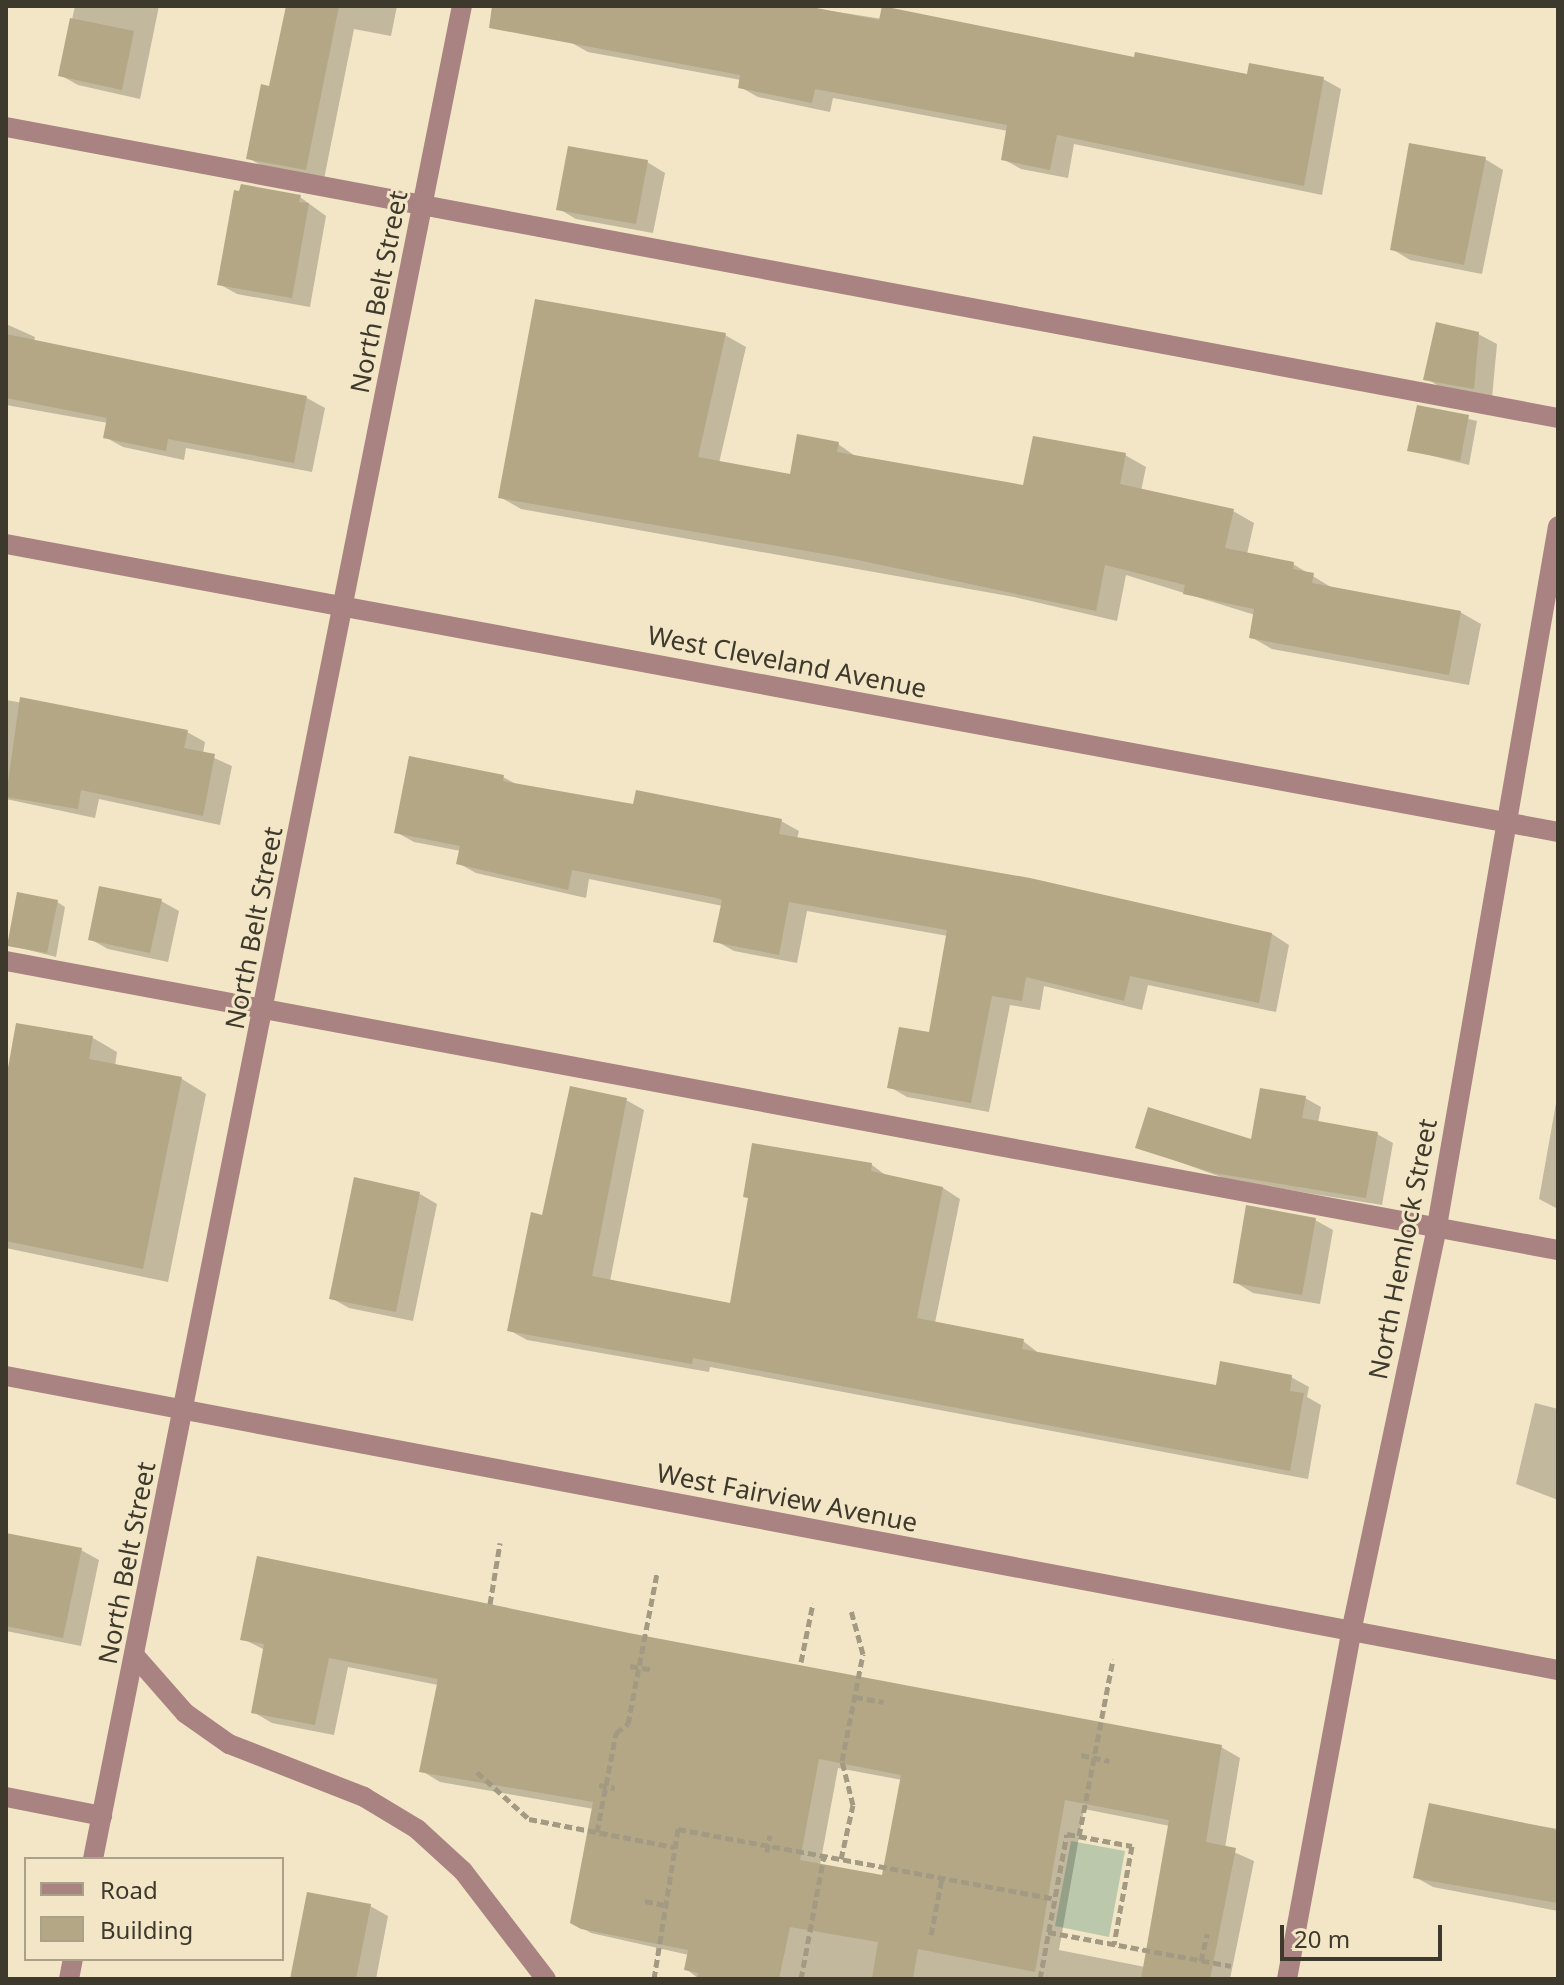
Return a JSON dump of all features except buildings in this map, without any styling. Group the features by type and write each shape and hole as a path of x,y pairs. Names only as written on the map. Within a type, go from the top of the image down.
{"street":[{"name":"North Belt Street","path":"93,1857 462,6"},
{"path":"6,127 1558,418"},
{"name":"North Hemlock Street","path":"1287,1979 1351,1632 1437,1226 1558,526"},
{"name":"West Cleveland Avenue","path":"6,544 1558,832"},
{"path":"6,961 1558,1250"},
{"name":"West Fairview Avenue","path":"6,1376 1558,1670"},
{"path":"135,1656 185,1713 229,1744 364,1797 417,1829 463,1871 546,1979"},
{"path":"6,1797 102,1816"}],"path":[{"path":"490,1604 500,1543"},
{"path":"597,1832 603,1786 616,1733 628,1724 657,1573"},
{"path":"801,1662 813,1603"},
{"path":"841,1859 853,1805 842,1761 863,1654 851,1610"},
{"path":"1079,1836 1113,1659"},
{"path":"630,1666 654,1670"},
{"path":"855,1697 884,1702"},
{"path":"1081,1755 1109,1761"},
{"path":"477,1772 529,1819 674,1847"},
{"path":"603,1786 615,1788"},
{"path":"654,1979 678,1829 767,1849 824,1856 1055,1899"},
{"path":"1040,1979 1067,1834 1132,1846 1114,1944"},
{"path":"767,1849 770,1835"},
{"path":"810,1979 801,1978 824,1856"},
{"path":"931,1935 942,1878"},
{"path":"645,1901 664,1905"},
{"path":"1048,1932 1231,1966"},
{"path":"1201,1961 1207,1934"}],"green space":[{"path":"1071,1841 1125,1851 1109,1937 1055,1926"}]}
